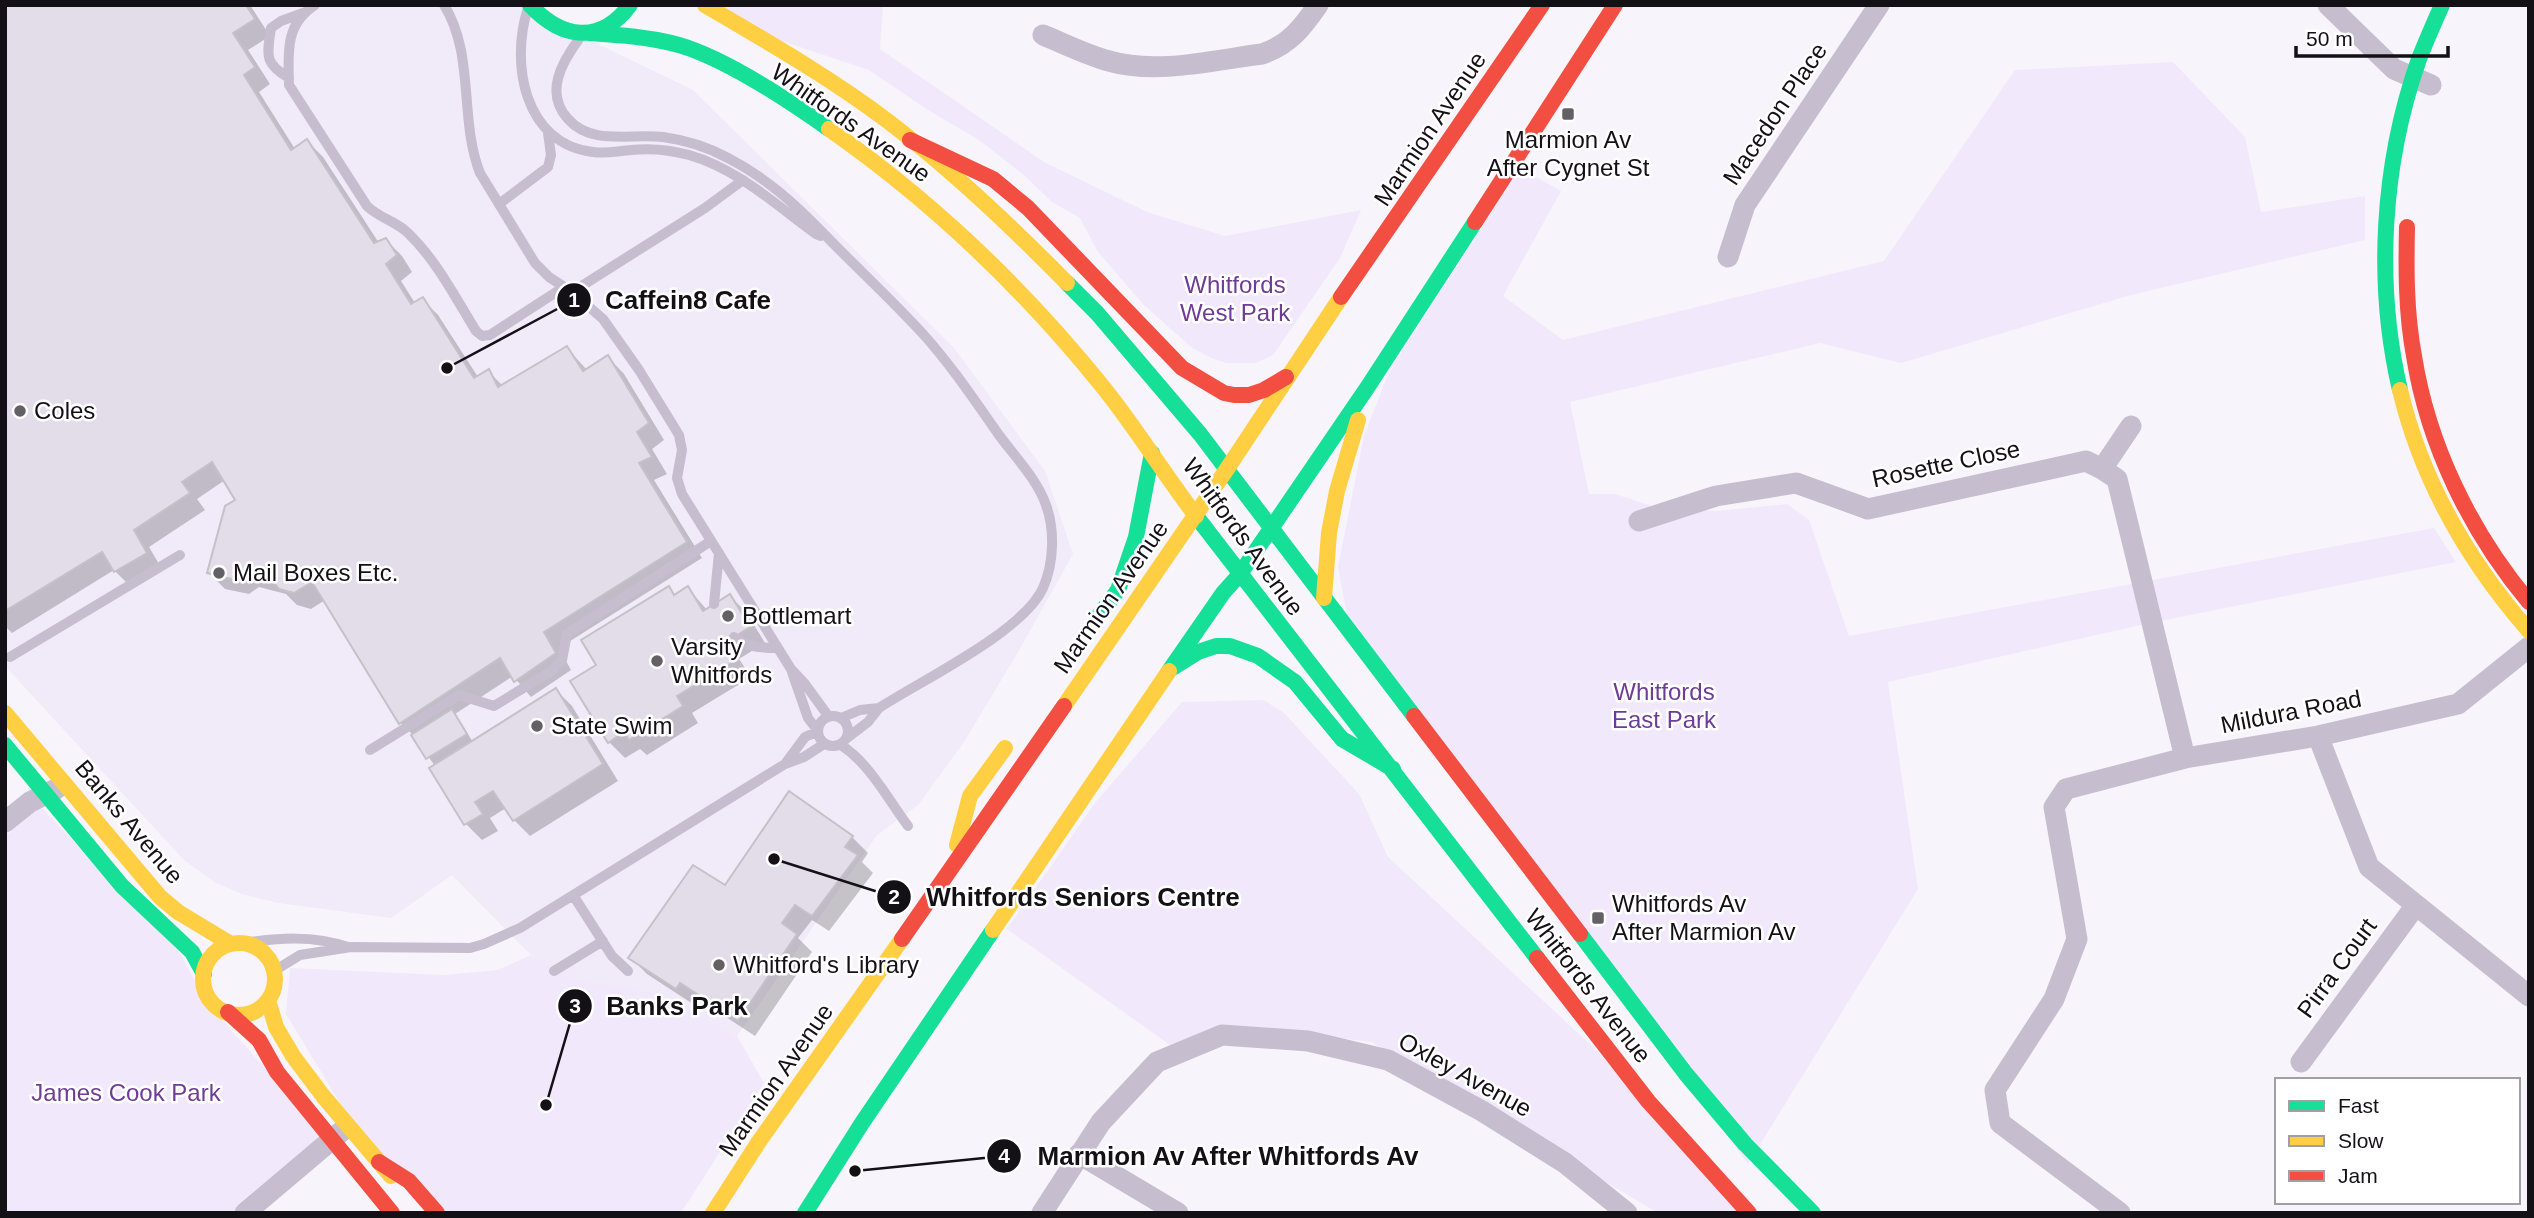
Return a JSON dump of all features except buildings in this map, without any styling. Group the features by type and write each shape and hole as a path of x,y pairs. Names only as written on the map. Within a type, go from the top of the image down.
{"main road":[{"name":"Whitfords Avenue","path":"529,5 552,26 567,32 654,39 682,46 715,60 789,101 859,150 949,222 1003,274 1087,368 1240,574 1648,1101 1749,1213"},
{"path":"586,33 615,23 630,5"},
{"name":"Whitfords Avenue","path":"705,5 833,82 910,140 1014,229 1070,284 1145,369 1227,469 1686,1074 1745,1144 1814,1213"},
{"name":"Marmion Avenue","path":"713,1213 758,1143 949,873 1196,515 1286,377 1542,5"},
{"path":"805,1213 862,1124 1223,593 1271,530 1367,388 1615,5"},
{"path":"2442,5 2426,83 2395,151 2388,211 2387,307 2392,349 2401,399 2427,475 2455,530 2495,593 2529,631"},
{"path":"910,140 993,179 1028,208 1182,369 1224,393 1234,395 1250,395 1286,377"},
{"path":"2407,216 2407,310 2411,350 2422,404 2439,454 2462,503 2529,602"},
{"path":"1324,598 1329,533 1337,491 1367,388"},
{"path":"1087,633 1118,590 1136,537 1152,453"},
{"path":"1171,670 1201,650 1233,645 1244,649 1275,666 1304,691 1344,740 1393,769"},
{"name":"Banks Avenue","path":"5,713 160,897 178,912 237,944"},
{"path":"949,873 970,796 1017,731"},
{"name":"Banks Avenue","path":"5,745 139,905 190,947 198,957 204,974"},
{"path":"237,944 253,946 262,952 268,957 274,971 274,986 268,1000 250,1013 228,1012 218,1008 207,995 204,974 212,955 219,949 237,944"},
{"path":"268,1000 276,1027 392,1213"},
{"path":"228,1012 259,1040 277,1072 341,1132 409,1181 437,1213"},
{"path":"379,1161 422,1213"}],"street":[{"path":"1043,35 1109,61 1146,67 1174,65 1262,54 1274,50 1296,35 1318,5"},
{"name":"Macedon Place","path":"1728,257 1745,205 1879,5"},
{"path":"2328,5 2394,69 2426,83"},
{"path":"2131,426 2102,469 2117,479 2185,758"},
{"name":"Rosette Close","path":"1639,521 1716,496 1796,483 1868,509 2086,461 2102,469"},
{"name":"Mildura Road","path":"2120,1213 2000,1123 1995,1090 2054,999 2077,939 2054,807 2066,789 2185,758 2318,736 2458,704 2529,647"},
{"path":"2318,736 2369,867 2529,996"},
{"path":"5,822 30,802 67,784"},
{"name":"Pirra Court","path":"2301,1062 2416,905"},
{"name":"Oxley Avenue","path":"1042,1213 1101,1122 1157,1062 1222,1035 1308,1041 1388,1060 1482,1111 1565,1163 1627,1213"},
{"path":"245,1213 341,1132"},
{"path":"1079,1154 1178,1213"}],"lane":[{"path":"289,78 273,68 269,56 271,28 315,5"},
{"path":"444,5 451,16 461,57 474,158 480,173 535,263 549,278 568,289 611,326 679,435 682,445 677,478 679,487 791,669 808,718 818,731"},
{"path":"529,5 522,27 524,85 527,101 548,133 567,145 592,152 651,148 688,155 743,180 816,234 827,238"},
{"path":"304,12 291,32 289,85 367,206 375,214 405,230 426,251 476,331 482,336 490,335 705,208 743,180"},
{"path":"586,33 560,68 556,97 559,107 569,120 583,131 597,136 662,137 684,141 725,156 754,171 784,194 926,337 1030,477 1045,503 1051,522 1051,555 1048,576 1032,606 1003,631 879,708 844,742 832,747 824,744 818,737 820,723 860,710 879,708"},
{"path":"499,204 548,167 551,155 548,133"},
{"path":"370,750 459,695 494,706 553,670 562,660 567,634 711,541"},
{"path":"714,604 719,553"},
{"path":"10,657 180,555"},
{"path":"734,637 745,645 778,648"},
{"path":"791,669 835,718 848,727 844,742 908,826"},
{"path":"785,764 805,737 808,718"},
{"path":"805,737 818,731"},
{"path":"274,971 300,955 351,947 477,946 520,928 785,764 804,757 824,744"},
{"path":"573,895 612,956 628,971"},
{"path":"237,944 289,938 328,940 351,947"},
{"path":"554,971 603,941"}],"shaded area":[{"path":"5,5 517,5 693,90 954,348 1045,471 1073,554 964,742 918,805 877,835 737,1036 662,994 573,979 531,955 452,875 391,918 279,903 242,894 216,883 184,860 5,666"}],"green space":[{"name":"Whitfords West Park","path":"713,5 883,5 880,49 1044,162 1147,212 1225,236 1361,210 1340,258 1273,355 1256,363 1227,363 1211,358 1191,347 1143,304 1098,252 1080,218 1052,202 1025,176 979,140 869,70 745,29"},
{"name":"Whitfords East Park","path":"2173,62 2245,137 2261,212 2365,196 2365,240 2131,295 1901,363 1820,343 1570,402 1589,494 1615,494 1654,507 1716,511 1787,504 1809,520 1849,636 2434,528 2456,562 2150,623 1888,682 1918,889 1748,1164 1347,615 1338,567 1364,436 1389,372 1520,168 1561,191 1503,296 1563,340 1884,261 2015,70"},
{"path":"1264,700 1284,713 1359,794 1388,857 1593,1047 1741,1213 1658,1213 1372,1042 1262,1028 1210,1033 1170,1045 1007,929 1095,803 1182,702"},
{"name":"James Cook Park","path":"41,807 180,953 206,1002 325,1135 233,1213 5,1213 5,836"},
{"path":"531,955 574,979 662,994 737,1036 764,1083 681,1213 426,1213 354,1126 286,1014 290,968 444,975 498,970"}],"traffic: fast":[{"path":"530,5 555,25 581,33 606,27 630,5"},
{"path":"2400,390 2387,308 2385,266 2390,182 2407,99 2419,59 2442,5"},
{"path":"589,33 657,40 698,51 757,81 829,129"},
{"path":"1169,671 1223,593 1240,574 1367,388 1475,222"},
{"path":"1067,283 1097,313 1200,434 1414,716"},
{"path":"1097,618 1118,590 1136,537 1152,453"},
{"path":"1196,516 1537,958"},
{"path":"1174,667 1198,652 1216,646 1230,646 1258,656 1295,682 1342,739 1393,769"},
{"path":"5,745 122,886 192,952 204,974"},
{"path":"805,1213 862,1123 993,930"},
{"path":"1580,934 1686,1074 1745,1144 1813,1213"}],"traffic: slow":[{"path":"705,5 822,75 889,122 981,200 1067,283"},
{"path":"829,129 940,216 1009,281 1073,351 1115,403 1196,516"},
{"path":"1064,706 1341,297"},
{"path":"2400,390 2421,457 2450,519 2486,577 2529,631"},
{"path":"1324,598 1329,533 1337,491 1358,420"},
{"path":"993,930 1169,671"},
{"path":"5,713 160,897 178,912 231,944"},
{"path":"957,845 970,796 1005,748"},
{"path":"713,1213 758,1143 902,939"},
{"path":"239,943 259,949 269,959 275,979 269,999 259,1009 239,1015 219,1009 209,999 203,979 209,959 219,949 239,943"},
{"path":"268,1000 276,1027 293,1056 391,1176"}],"traffic: jam":[{"path":"1341,297 1542,5"},
{"path":"1475,222 1615,5"},
{"path":"910,140 993,179 1028,208 1182,368 1224,393 1234,395 1249,395 1264,390 1286,377"},
{"path":"2407,227 2409,324 2430,422 2441,455 2471,517 2508,575 2529,602"},
{"path":"902,939 1064,706"},
{"path":"1414,716 1580,934"},
{"path":"1537,958 1648,1101 1749,1213"},
{"path":"228,1012 259,1040 277,1072 392,1213"},
{"path":"379,1162 409,1181 437,1213"}],"place":[{"name":"Marmion Av After Cygnet St","path":"1568,114"},
{"name":"Caffein8 Cafe","path":"447,368"},
{"name":"Coles","path":"20,411"},
{"name":"Mail Boxes Etc.","path":"219,573"},
{"name":"Bottlemart","path":"728,616"},
{"name":"Varsity Whitfords","path":"657,661"},
{"name":"State Swim","path":"537,726"},
{"name":"Whitfords Seniors Centre","path":"774,859"},
{"name":"Whitfords Av After Marmion Av","path":"1598,918"},
{"name":"Whitford's Library","path":"719,965"},
{"name":"Banks Park","path":"546,1105"},
{"name":"Marmion Av After Whitfords Av","path":"855,1171"}]}
